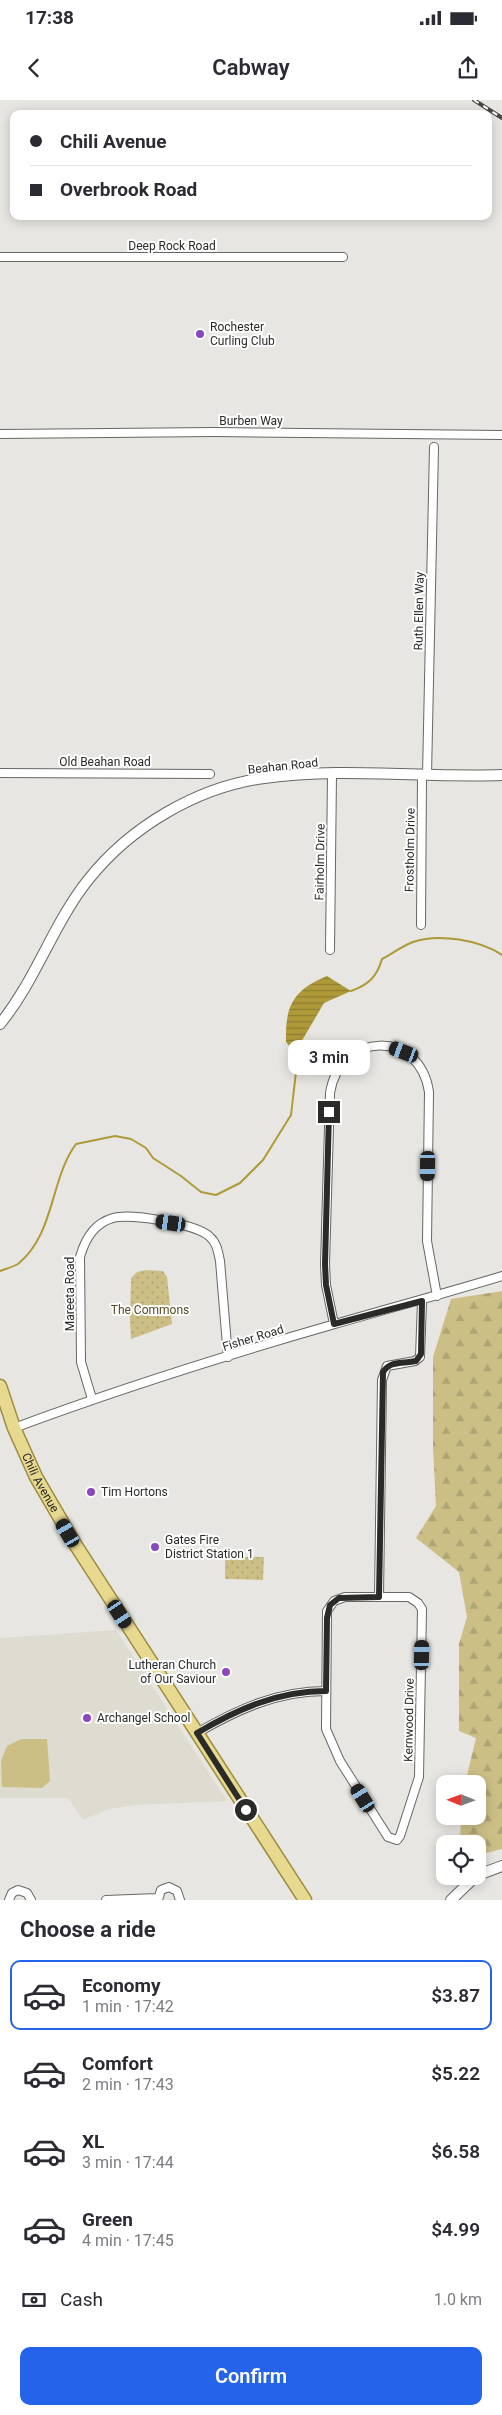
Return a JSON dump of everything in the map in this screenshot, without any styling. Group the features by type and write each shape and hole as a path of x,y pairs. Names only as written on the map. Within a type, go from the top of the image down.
{"main road":[{"name":"Chili Avenue","path":"0,1386 14,1428 36,1477 75,1544 305,1900"}],"street":[{"name":"Deep Rock Road","path":"0,257 343,257"},
{"name":"Burben Way","path":"0,434 214,432 502,435"},
{"name":"Ruth Ellen Way","path":"425,775 434,447"},
{"name":"Old Beahan Road","path":"0,773 210,774"},
{"name":"Beahan Road","path":"0,1024 20,996 75,898 101,865 137,833 186,803 222,788 263,778 332,774 502,775"},
{"name":"Fairholm Drive","path":"330,950 332,774"},
{"name":"Frostholm Drive","path":"420,925 425,775"},
{"path":"334,1324 326,1285 325,1264 330,1093 337,1069 346,1058 358,1050 376,1046 393,1047 414,1059 427,1080 429,1092 427,1241 437,1296"},
{"name":"Mareeta Road","path":"92,1399 81,1362 80,1256 90,1234 100,1224 113,1218 133,1217 190,1226 202,1230 211,1238 218,1249 220,1261 228,1358"},
{"name":"Fisher Road","path":"14,1428 92,1399 334,1324 422,1301 502,1276"},
{"path":"379,1597 382,1380 387,1366 416,1361 420,1356 422,1301"},
{"name":"Kernwood Drive","path":"379,1597 409,1597 418,1603 423,1615 420,1777 414,1799 397,1840 388,1837 334,1751 326,1729 326,1691 327,1618 330,1605 339,1598 379,1597"},
{"path":"197,1733 226,1716 270,1698 302,1691 326,1691"},
{"path":"486,1872 502,1866"},
{"path":"451,1900 467,1885"},
{"path":"106,1900 158,1899 161,1890 169,1887 177,1891 180,1900"},
{"path":"9,1900 12,1893 18,1890 27,1893 31,1900"}],"shaded area":[{"path":"327,976 351,991 324,1003 300,1044 291,1048 286,1042 286,1029 287,1018 293,1001 306,987"},
{"name":"Archangel School","path":"116,1630 227,1801 136,1805 109,1809 83,1820 68,1798 0,1798 0,1638"}],"green space":[{"name":"The Commons","path":"146,1270 163,1271 167,1277 172,1324 131,1339 131,1278 137,1272"},
{"path":"502,1291 502,1849 486,1853 486,1835 460,1835 461,1825 486,1825 486,1775 467,1775 476,1738 459,1731 459,1644 467,1617 459,1572 416,1538 436,1506 433,1447 433,1357 451,1299"},
{"path":"225,1557 264,1557 263,1580 225,1579"},
{"path":"21,1739 47,1739 50,1781 42,1788 2,1787 1,1761 7,1746"}],"waterway":[{"path":"351,991 371,980 382,959 413,942 423,939 459,939 482,945 502,955"},
{"path":"0,1271 18,1264 30,1252 39,1238 46,1222 61,1173 76,1144 115,1136 131,1139 146,1148 153,1158 201,1192 216,1195 240,1183 263,1160 291,1115 296,1072 291,1048"}],"railway":[{"path":"474,100 490,110"},
{"path":"492,112 502,118"}],"place":[{"name":"Rochester Curling Club","path":"200,334"},
{"name":"Tim Hortons","path":"91,1492"},
{"name":"Gates Fire District Station 1","path":"155,1547"},
{"name":"Lutheran Church of Our Saviour","path":"226,1672"},
{"name":"Archangel School","path":"87,1718"}],"route":[{"path":"246,1810 197,1733 226,1716 270,1698 291,1692 326,1691 327,1611 330,1605 339,1598 345,1597 379,1597 383,1372 387,1366 416,1361 421,1354 422,1301 334,1324 326,1285 325,1264 329,1112"}]}
